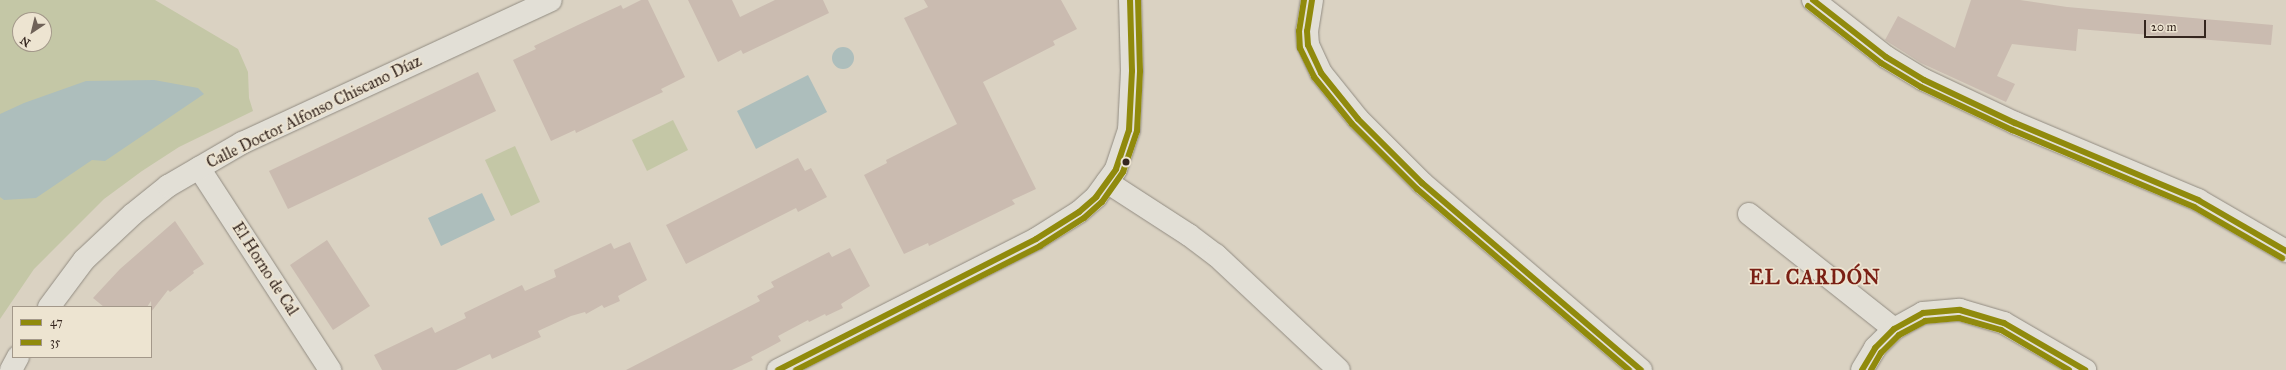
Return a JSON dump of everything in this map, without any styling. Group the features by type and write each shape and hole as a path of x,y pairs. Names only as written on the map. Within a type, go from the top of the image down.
{"street":[{"name":"Calle Doctor Alfonso Chiscano Díaz","path":"50,306 84,260 133,214 168,186 242,143 551,0"},
{"path":"778,370 1036,239 1079,212 1107,182 1122,157 1129,130 1132,71 1130,0"},
{"path":"1312,0 1307,31 1308,45 1321,73 1358,119 1422,183 1641,370"},
{"path":"1812,0 1886,57 1924,80 2015,123 2198,200 2286,252"},
{"name":"El Horno de Cal","path":"199,168 330,370"},
{"path":"1107,182 1189,235 1216,255 1338,370"},
{"path":"1749,214 1894,329"},
{"path":"1862,370 1875,348 1894,329 1923,313 1960,310 2004,323 2085,370"},
{"path":"11,370 17,358"}],"green space":[{"path":"0,0 155,0 238,49 248,72 249,98 253,111 179,147 142,171 104,199 34,269 0,319"},
{"path":"673,120 688,150 647,171 632,140"},
{"path":"515,146 540,202 511,216 485,160"}],"shaded area":[{"path":"843,47 851,50 854,58 851,66 843,69 835,66 832,58 835,50"},
{"path":"808,75 827,112 756,149 737,111"},
{"path":"154,80 198,88 204,94 105,161 92,160 36,198 4,200 0,197 0,114 24,103 86,81"},
{"path":"482,193 495,220 441,246 428,218"}],"building":[{"path":"641,0 648,0 685,77 661,89 663,92 576,133 575,130 551,141 513,60 536,49 534,46 578,25 621,5 623,9"},
{"path":"688,0 732,0 740,17 775,0 823,0 829,13 743,54 741,50 718,62"},
{"path":"924,0 1061,0 1077,29 1053,41 1055,45 983,82 1036,189 1012,200 1015,204 929,246 928,243 904,254 864,175 887,163 886,160 957,124 904,18 928,7"},
{"path":"1971,0 2020,0 2067,7 2273,25 2271,45 2078,29 2076,51 2012,44 1997,76 2015,84 2006,102 1921,63 1885,40 1898,16 1955,48"},
{"path":"478,72 496,111 288,209 269,171"},
{"path":"798,158 805,171 811,168 827,197 798,212 796,208 686,264 666,225"},
{"path":"175,221 204,264 193,271 194,273 170,292 168,290 152,311 151,301 148,306 103,306 93,298 120,269"},
{"path":"327,240 370,306 333,330 290,265"},
{"path":"630,242 647,280 618,296 620,301 604,308 602,305 586,314 585,312 571,316 538,331 541,337 492,359 490,354 456,370 382,370 374,355 432,327 435,333 466,318 464,313 522,285 525,291 556,277 554,270 611,243 614,249"},
{"path":"850,248 870,286 841,304 843,308 826,316 825,314 809,322 808,320 778,336 781,341 751,357 753,360 732,370 626,370 760,301 757,296 774,287 771,282 829,252 832,257"}],"transit line":[{"name":"47","path":"778,370 1036,239 1079,212 1096,197 1116,169 1129,130 1132,71 1130,0"},
{"name":"35","path":"796,370 1040,246 1084,218 1102,202 1123,172 1137,131 1140,71 1138,0"},
{"name":"35","path":"1304,0 1299,31 1300,48 1314,77 1352,124 1417,189 1629,370"},
{"name":"47","path":"1312,0 1307,31 1308,45 1321,73 1358,119 1422,183 1641,370"},
{"name":"47","path":"1813,0 1886,57 1924,80 2015,123 2198,200 2286,251"},
{"name":"35","path":"1808,6 1881,63 1921,87 2012,130 2194,207 2282,258"},
{"name":"47","path":"1862,370 1875,348 1894,329 1923,313 1960,310 2004,323 2085,370"},
{"name":"35","path":"1871,370 1881,353 1899,335 1925,321 1959,318 2001,330 2069,370"}],"district":[{"name":"EL CARDÓN","path":"1815,277"}]}
